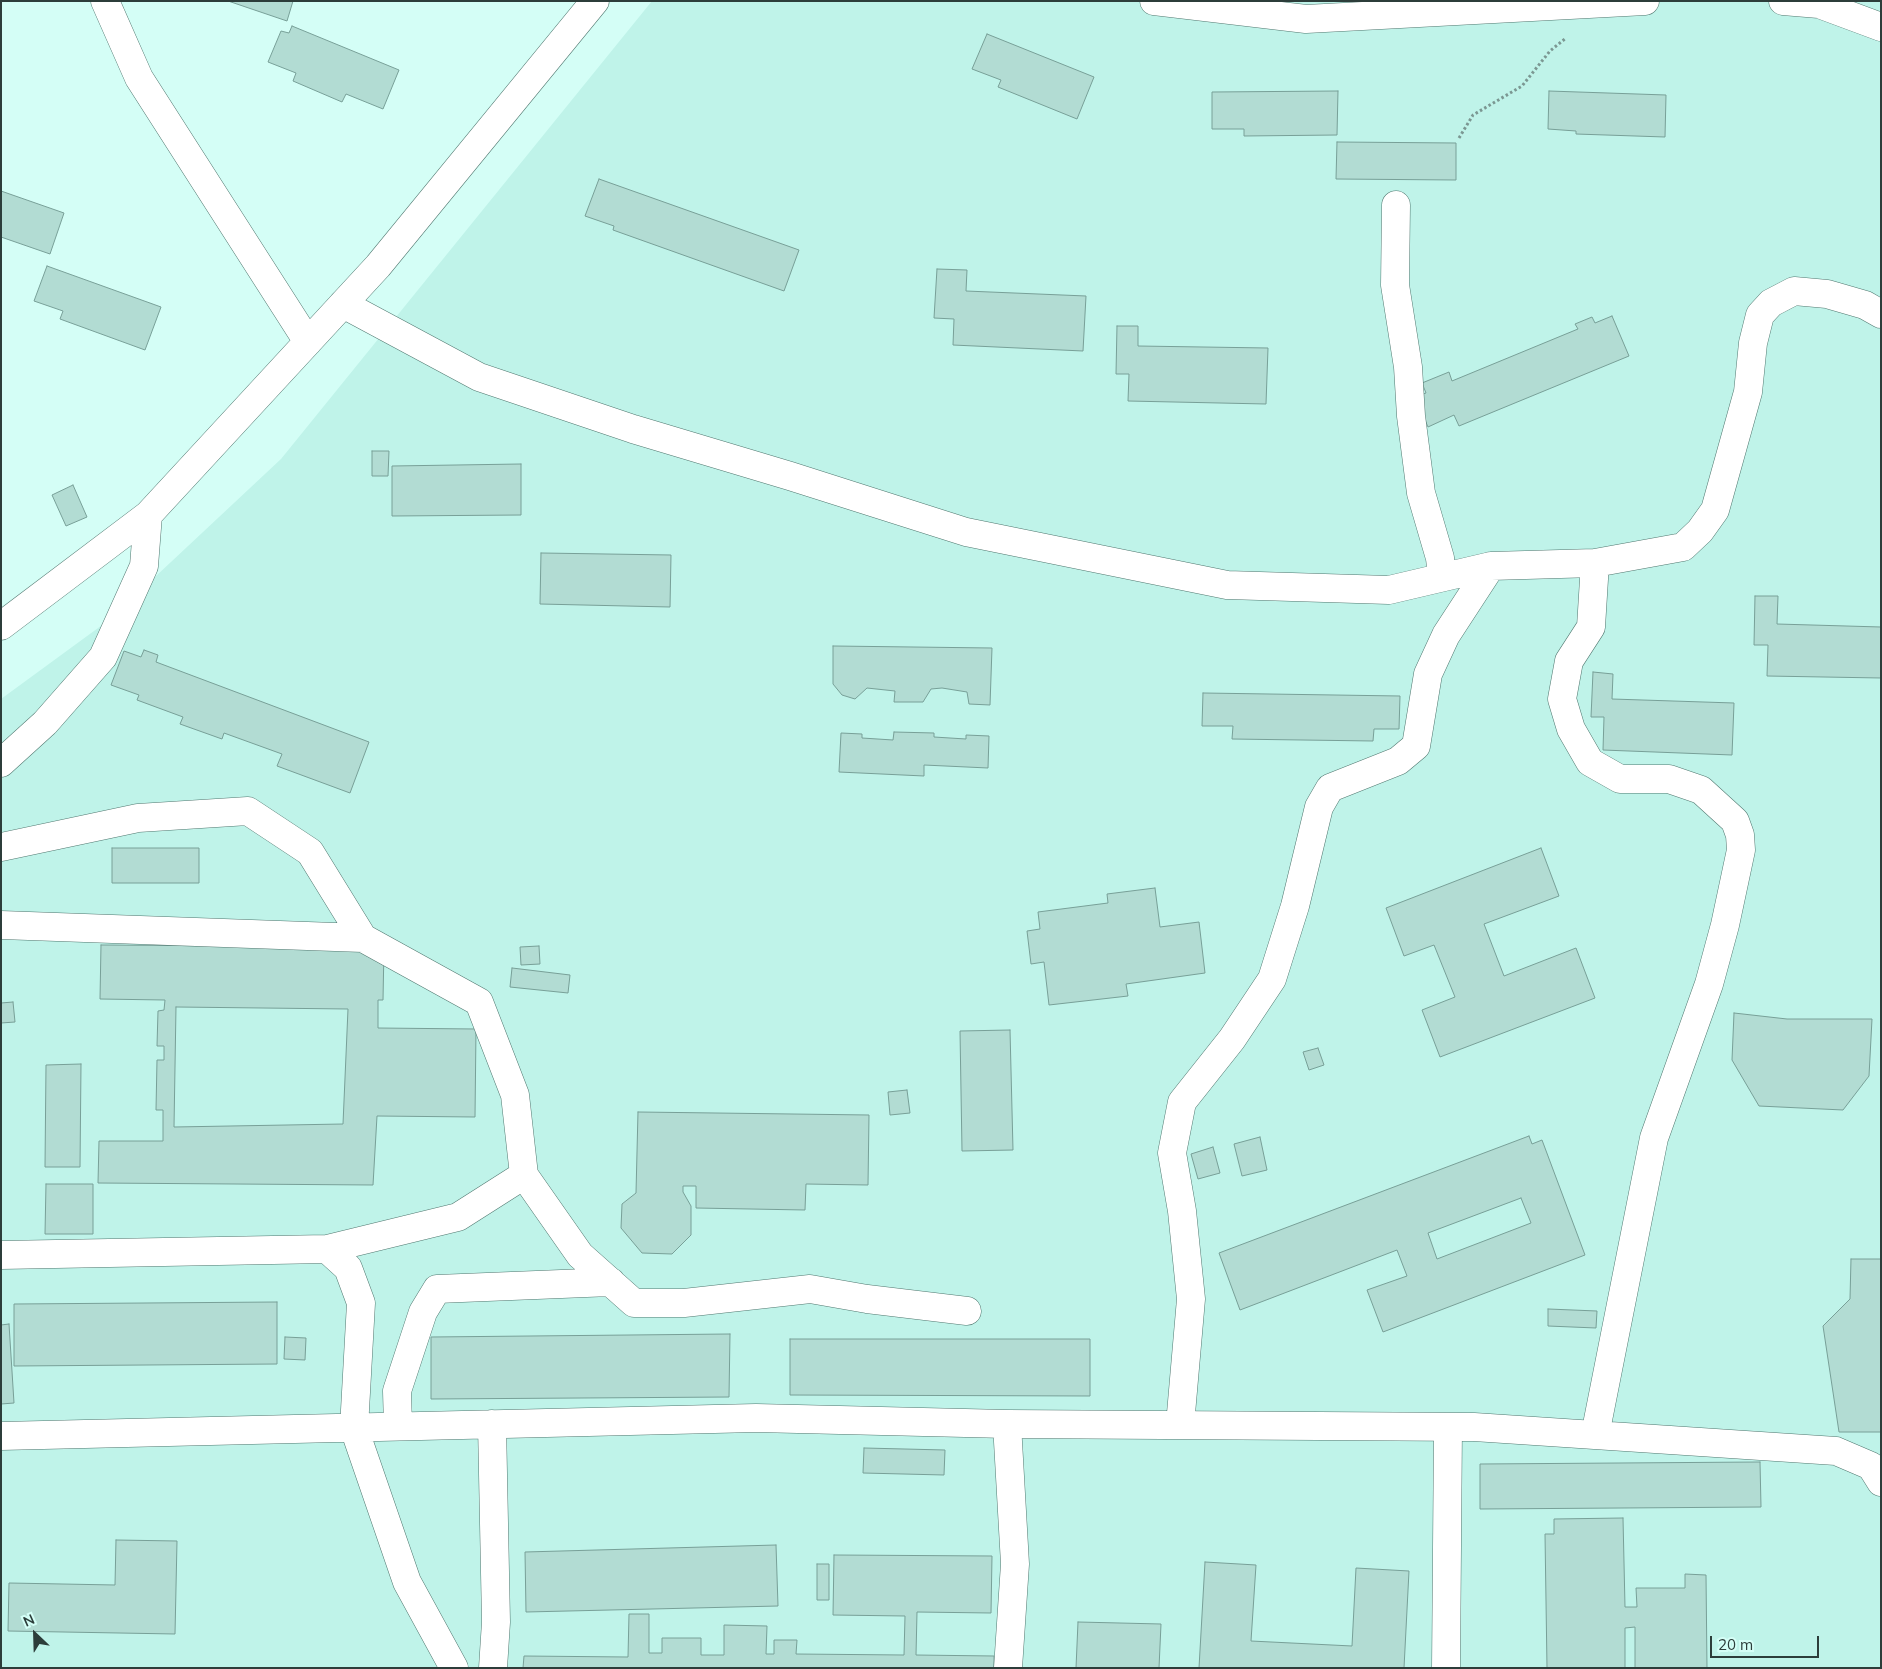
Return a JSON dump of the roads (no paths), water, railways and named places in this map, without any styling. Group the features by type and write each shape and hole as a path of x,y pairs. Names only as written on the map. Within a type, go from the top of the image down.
{"street":[{"path":"105,1 139,78 308,342"},
{"path":"1,626 148,515 378,266 595,1"},
{"path":"1154,1 1306,19 1645,1"},
{"path":"1783,1 1819,4 1881,27"},
{"path":"1396,205 1395,284 1408,367 1411,416 1421,493 1440,558 1442,578"},
{"path":"343,304 479,378 633,429 966,532 1227,585 1390,590 1491,566 1595,563 1683,547 1700,531 1715,510 1748,392 1753,343 1760,315 1771,303 1794,291 1819,293 1865,305 1881,314"},
{"path":"1,763 45,723 103,657 144,566 148,515"},
{"path":"1595,563 1591,627 1569,661 1562,699 1570,729 1590,762 1620,779 1670,779 1701,790 1735,821 1740,835 1741,850 1725,925 1709,984 1654,1138 1595,1435"},
{"path":"1180,1425 1191,1299 1182,1211 1172,1153 1182,1102 1232,1038 1272,980 1295,906 1319,807 1330,788 1398,761 1416,746 1428,674 1446,635 1491,566"},
{"path":"1,848 138,818 248,811 310,852 363,938"},
{"path":"1,925 363,938 479,1002 515,1095 524,1175 580,1255 634,1303 684,1303 810,1289 867,1299 967,1311"},
{"path":"1,1255 327,1249 458,1216 524,1175"},
{"path":"327,1249 348,1268 361,1303 354,1428 407,1582 454,1668"},
{"path":"398,1426 397,1391 424,1312 437,1289 611,1282"},
{"path":"1,1436 756,1418 1007,1424 1448,1427 1836,1450 1871,1466 1881,1482"},
{"path":"492,1424 496,1622 493,1668"},
{"path":"1007,1424 1015,1564 1008,1668"},
{"path":"1446,1668 1448,1427"}]}
